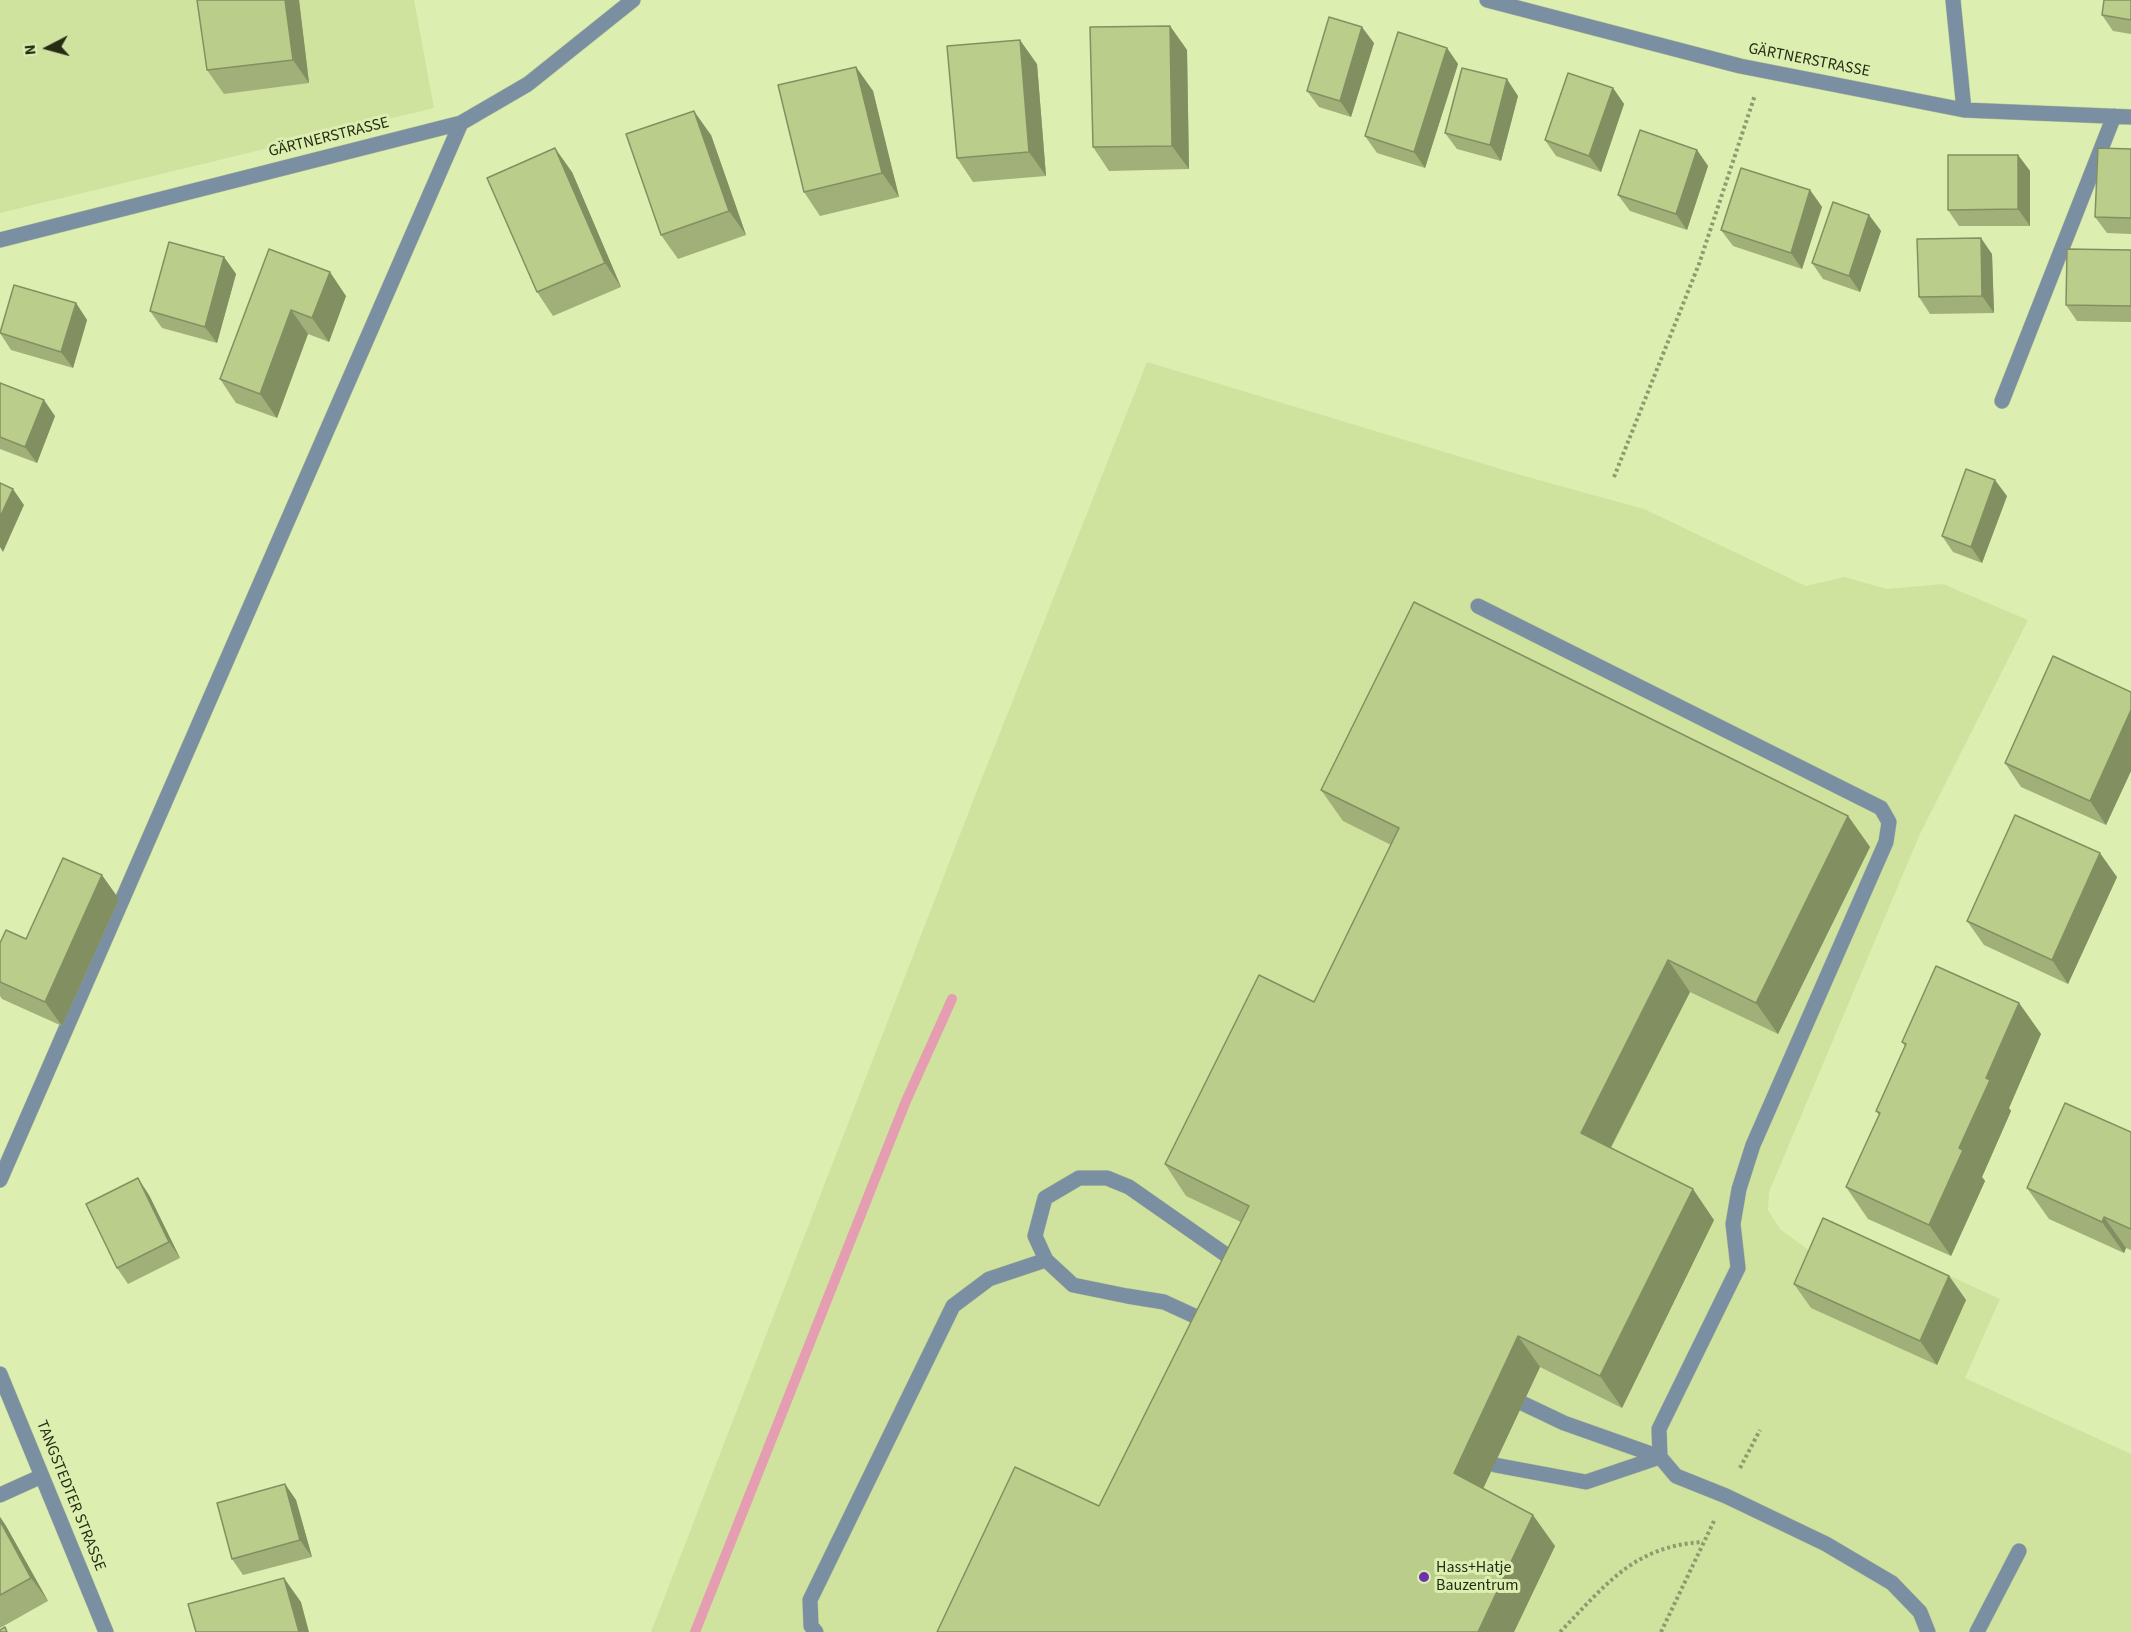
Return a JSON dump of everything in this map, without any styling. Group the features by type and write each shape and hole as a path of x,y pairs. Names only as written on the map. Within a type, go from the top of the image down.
{"street":[{"name":"GÄRTNERSTRASSE","path":"0,240 461,123 528,84 633,0"},
{"name":"GÄRTNERSTRASSE","path":"1486,0 1740,66 1964,110 2131,117"},
{"path":"1953,0 1964,110"},
{"path":"2002,400 2114,116"},
{"path":"0,1180 461,123"},
{"path":"1478,606 1881,808 1889,822 1886,842 1753,1145 1739,1189 1733,1224 1738,1268 1659,1429 1660,1457"},
{"path":"1225,1330 1164,1302 1073,1285 1046,1260 1035,1236 1045,1198 1079,1178 1107,1178 1129,1187 1254,1274"},
{"path":"816,1632 811,1626 810,1600 953,1306 989,1279 1046,1260"},
{"name":"TANGSTEDTER STRASSE","path":"0,1374 106,1632"},
{"path":"1524,1404 1564,1424 1660,1457 1676,1476 1726,1496 1826,1544 1892,1583 1920,1612 1928,1632"},
{"path":"1495,1465 1586,1482 1660,1457"},
{"path":"0,1495 42,1476"},
{"path":"1977,1632 2019,1551"}],"path":[{"path":"1614,477 1699,264 1763,71"},
{"path":"1740,1468 1760,1430"},
{"path":"1661,1632 1714,1521"},
{"path":"1560,1632 1622,1569 1661,1549 1680,1543 1704,1542"}],"shaded area":[{"path":"0,0 414,0 434,108 0,213"},
{"path":"1147,362 1524,476 1644,509 1806,586 1844,577 1887,589 1943,584 2028,620 1920,834 1769,1192 1768,1210 1780,1229 1818,1257 1835,1223 2000,1299 1965,1378 2131,1454 2131,1632 651,1632 978,788"}],"building":[{"path":"197,0 285,0 293,60 207,70"},
{"path":"2104,0 2131,0 2131,20 2102,15"},
{"path":"1329,17 1362,27 1340,101 1307,91"},
{"path":"1170,26 1172,146 1093,147 1090,27"},
{"path":"1398,32 1447,48 1414,152 1365,136"},
{"path":"1020,40 1029,152 957,158 947,46"},
{"path":"856,67 882,173 804,192 778,85"},
{"path":"1462,68 1507,79 1490,145 1445,133"},
{"path":"1568,73 1613,88 1589,156 1545,140"},
{"path":"694,111 729,211 661,235 626,134"},
{"path":"1640,130 1697,150 1676,214 1618,195"},
{"path":"555,148 605,263 537,292 487,178"},
{"path":"2098,148 2131,149 2131,218 2095,217"},
{"path":"1948,155 2018,155 2018,209 1948,210"},
{"path":"1741,168 1810,190 1791,253 1721,230"},
{"path":"1833,202 1869,215 1849,276 1812,263"},
{"path":"1981,238 1982,296 1919,297 1917,239"},
{"path":"169,242 224,257 205,327 150,311"},
{"path":"269,249 330,272 312,318 291,310 260,394 220,379"},
{"path":"2067,249 2131,250 2131,306 2066,305"},
{"path":"14,285 76,303 61,352 0,333"},
{"path":"0,383 44,400 25,447 0,437"},
{"path":"1966,469 1995,480 1971,547 1942,536"},
{"path":"0,483 13,489 0,517"},
{"path":"1414,602 1848,816 1756,1003 1668,960 1581,1133 1693,1189 1600,1376 1518,1336 1454,1473 1533,1515 1478,1632 937,1632 1015,1467 1099,1506 1249,1206 1165,1164 1259,975 1314,1002 1399,828 1321,790"},
{"path":"2053,656 2131,692 2131,710 2090,801 2005,763"},
{"path":"2015,815 2100,853 2052,960 1967,921"},
{"path":"63,858 102,875 45,1002 0,982 0,943 6,930 26,939"},
{"path":"1936,966 2019,1003 1986,1078 1990,1080 1959,1148 1963,1150 1929,1225 1846,1187 1880,1113 1876,1111 1906,1044 1902,1042"},
{"path":"2065,1103 2131,1132 2131,1229 2104,1217 2102,1222 2027,1188"},
{"path":"138,1178 169,1242 117,1268 86,1204"},
{"path":"1823,1218 1949,1276 1920,1341 1794,1284"},
{"path":"285,1484 300,1540 232,1559 217,1503"},
{"path":"0,1521 31,1578 0,1595"},
{"path":"284,1578 299,1632 196,1632 188,1604"}],"waterway":[{"path":"695,1632 906,1101 952,999"}],"place":[{"name":"Hass+Hatje Bauzentrum","path":"1424,1577"}]}
